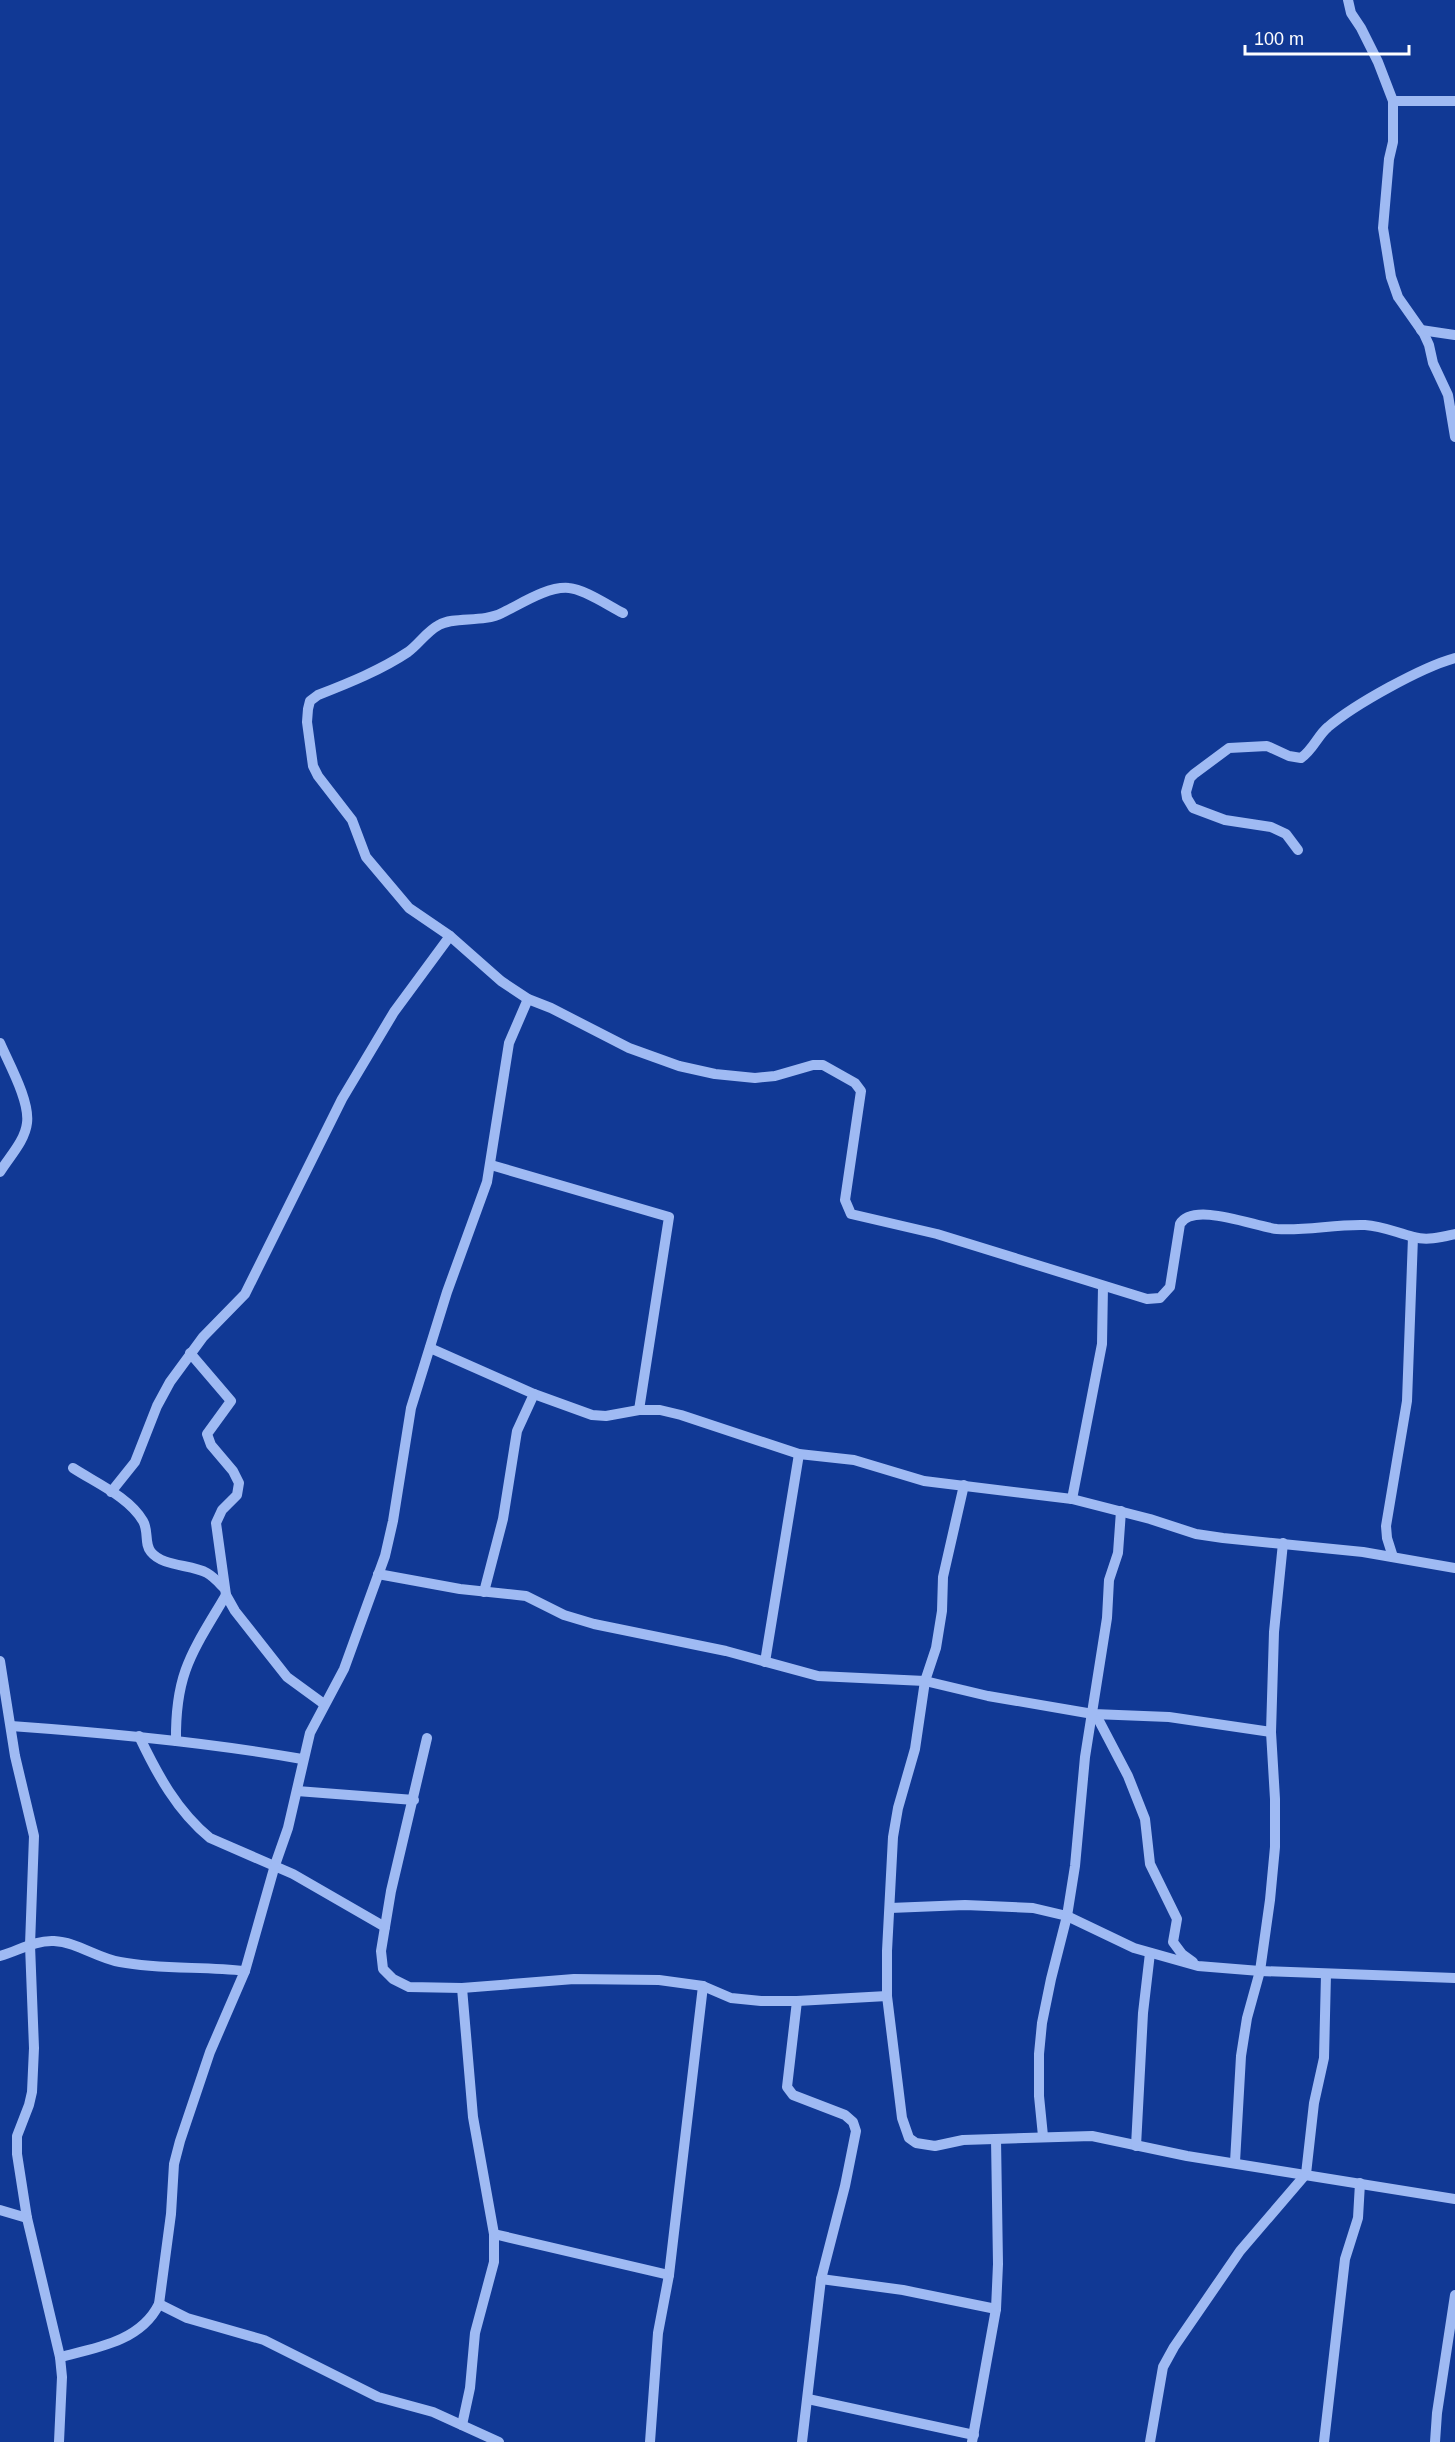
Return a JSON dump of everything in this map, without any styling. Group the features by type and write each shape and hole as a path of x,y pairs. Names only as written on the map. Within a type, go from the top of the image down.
{"street":[{"path":"1348,0 1351,13 1378,62 1393,101 1393,142 1389,159 1383,228 1385,251 1398,297 1421,330 1448,395 1455,437"},
{"path":"1393,101 1455,101"},
{"path":"1421,330 1455,334"},
{"path":"623,613 572,588 538,595 487,618 447,621 386,666 310,701 307,722 313,766 322,782 351,820 366,857 409,909 450,936 501,981 528,999 552,1008 629,1048 679,1066 715,1074 755,1078 775,1076 813,1065 831,1069 855,1083 861,1091 845,1200 850,1214 938,1234 1147,1299 1154,1300 1165,1294 1170,1287 1180,1224 1183,1220 1199,1215 1218,1215 1280,1229 1330,1225 1378,1226 1424,1239 1455,1234"},
{"path":"1298,850 1286,834 1271,827 1225,820 1193,808 1187,798 1190,778 1229,748 1267,746 1289,756 1301,758 1324,730 1347,713 1434,666 1455,658"},
{"path":"111,1492 135,1462 157,1406 190,1353 245,1294 342,1099 394,1012 450,936"},
{"path":"60,2357 125,2338 136,2332 154,2314 159,2304 171,2214 174,2164 180,2141 210,2052 245,1971 288,1828 302,1759 310,1733 344,1669 378,1574 393,1521 411,1408 447,1292 479,1206 491,1165 508,1043 528,999"},
{"path":"0,1043 26,1106 27,1124 20,1143 0,1172"},
{"path":"491,1165 669,1217 639,1410"},
{"path":"1394,1557 1387,1538 1386,1526 1407,1401 1413,1237"},
{"path":"1072,1500 1102,1344 1103,1286"},
{"path":"430,1348 534,1394 599,1416 639,1410 660,1410 799,1455 854,1461 924,1481 1072,1500 1121,1511 1196,1534 1394,1557 1455,1568"},
{"path":"176,1740 179,1687 186,1666 225,1592 216,1523 222,1510 237,1495 239,1483 233,1471 211,1445 207,1434 231,1401 230,1397 190,1353"},
{"path":"484,1592 503,1519 515,1441 534,1394"},
{"path":"765,1662 799,1455"},
{"path":"73,1468 130,1505 147,1528 148,1549 151,1553 170,1562 207,1573 225,1592 235,1611 287,1677 324,1704"},
{"path":"964,1485 943,1577 942,1611 936,1648 925,1681 915,1749 898,1808 893,1837 887,1996 902,2118 909,2138 916,2143 935,2146 963,2140 1092,2136 1136,2146 1455,2199"},
{"path":"1043,2136 1039,2096 1039,2054 1051,1979 1067,1916 1075,1866 1085,1757 1095,1714 1107,1618 1109,1580 1118,1553 1121,1511"},
{"path":"1235,2162 1241,2056 1247,2018 1260,1971 1275,1847 1271,1732 1274,1632 1283,1543"},
{"path":"378,1574 484,1592 526,1596 542,1601 564,1615 584,1621 829,1678 925,1681 988,1696 1095,1714 1169,1717 1271,1732"},
{"path":"0,1661 15,1756 34,1836 30,1945 34,2048 32,2092 17,2136 17,2154 27,2217 60,2357 62,2378 59,2442"},
{"path":"1095,1714 1128,1776 1145,1819 1150,1864 1177,1919 1173,1942 1182,1954 1198,1966"},
{"path":"11,1726 176,1740 302,1759"},
{"path":"139,1736 166,1787 199,1828 222,1844 275,1865 385,1927"},
{"path":"427,1738 391,1891 380,1960 383,1969 393,1979 409,1987 462,1988 574,1979 660,1980 703,1986 732,1998 797,2001 887,1996"},
{"path":"297,1791 414,1800"},
{"path":"890,1908 999,1906 1033,1908 1067,1916 1150,1953 1198,1966 1260,1971 1455,1978"},
{"path":"0,1956 43,1941 70,1944 108,1959 136,1965 245,1971"},
{"path":"1136,2146 1143,2013 1150,1953"},
{"path":"1150,2442 1161,2375 1174,2347 1240,2251 1306,2174 1314,2103 1324,2058 1326,1974"},
{"path":"650,2442 658,2333 669,2275 703,1986"},
{"path":"462,1988 473,2118 494,2234 494,2262 475,2333 470,2388 462,2425"},
{"path":"797,2001 788,2087 793,2095 845,2115 853,2122 856,2131 845,2186 821,2279 802,2442"},
{"path":"808,2398 973,2438 996,2309 998,2264 996,2139"},
{"path":"1324,2442 1345,2259 1358,2218 1360,2182"},
{"path":"0,2210 27,2217"},
{"path":"494,2234 669,2275"},
{"path":"821,2279 903,2290 996,2309"},
{"path":"1435,2442 1437,2413 1455,2295"},
{"path":"159,2304 187,2318 264,2340 378,2397 433,2412 499,2442"}]}
